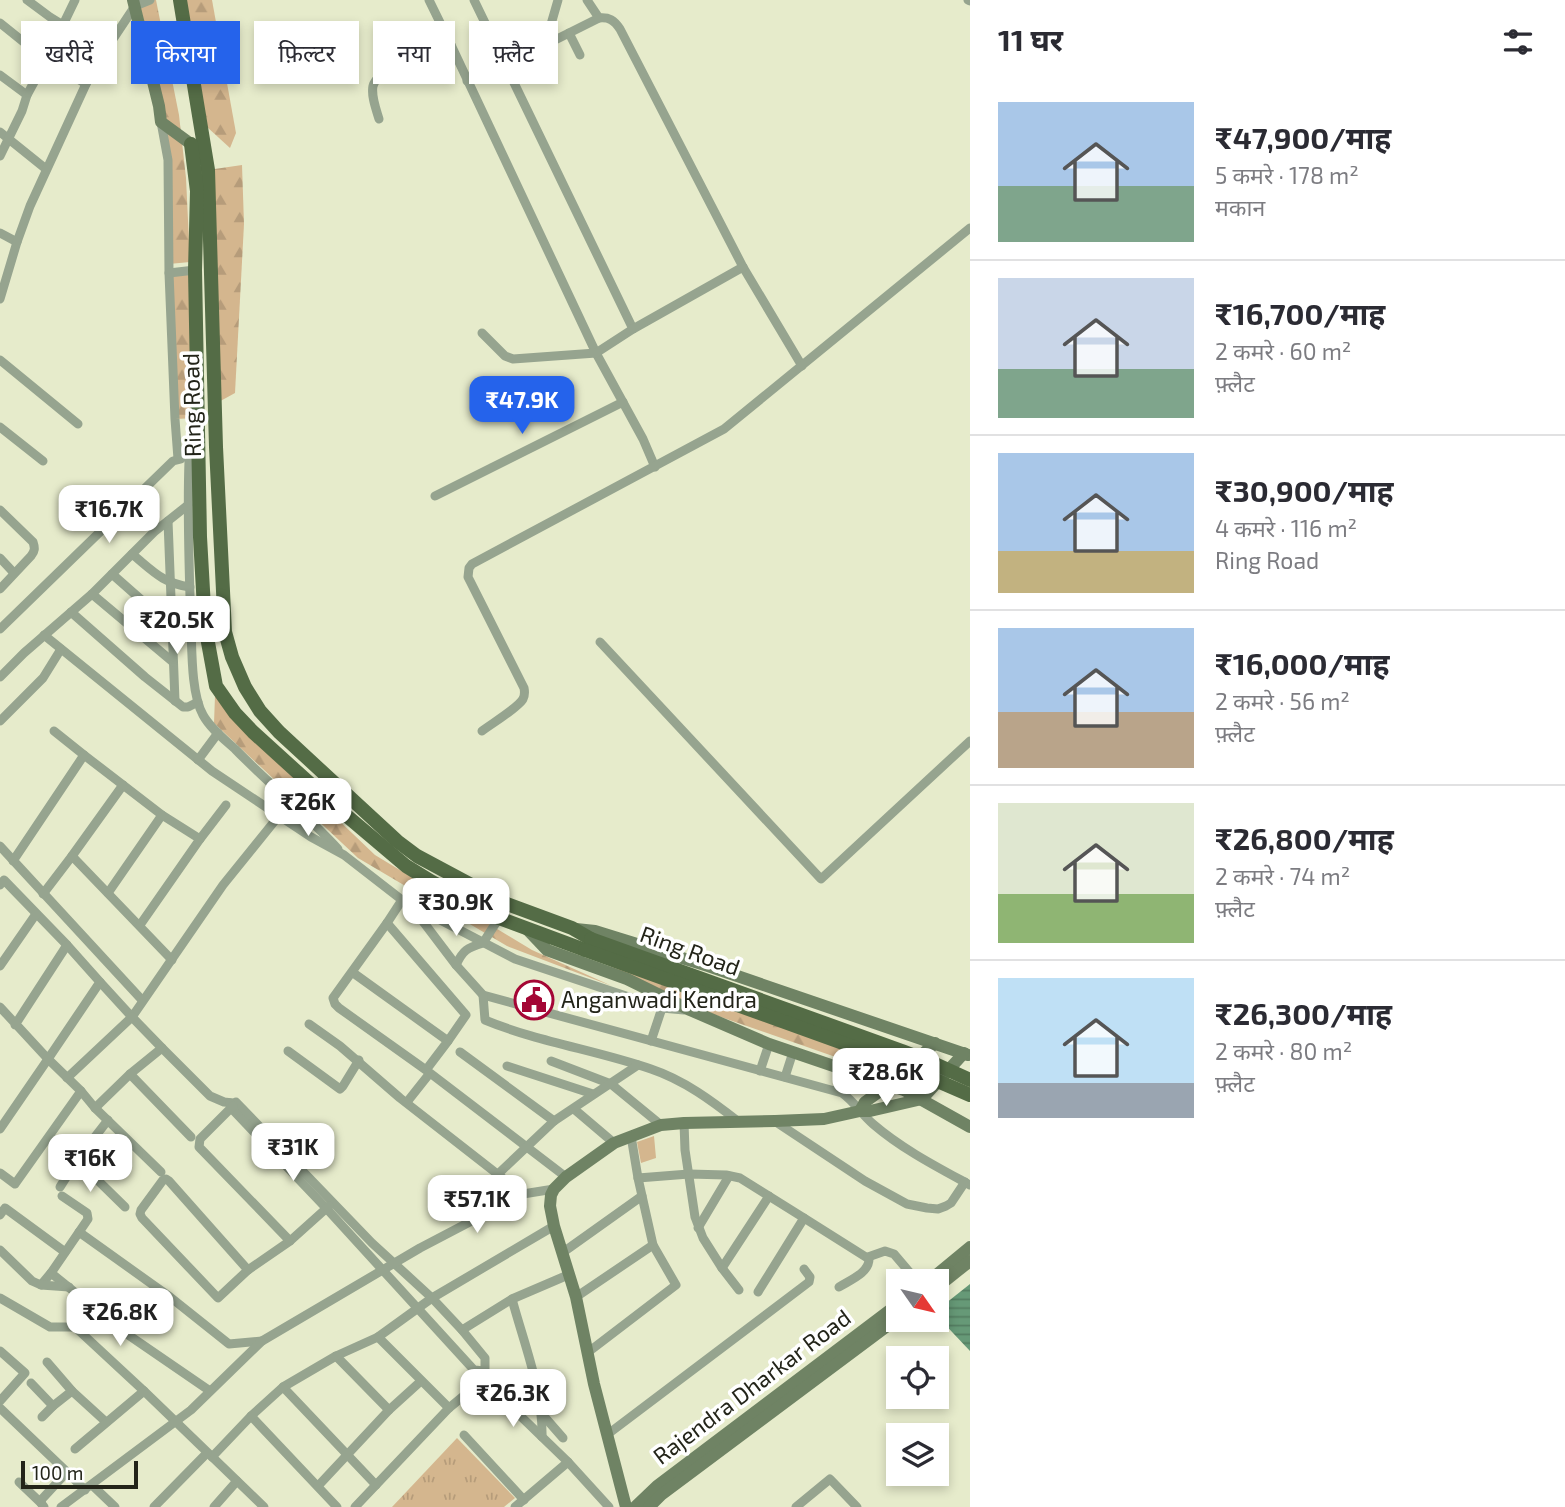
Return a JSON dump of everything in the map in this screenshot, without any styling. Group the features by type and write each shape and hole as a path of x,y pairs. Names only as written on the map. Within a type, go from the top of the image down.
{"main road":[{"name":"Ring Road","path":"180,0 208,170 216,447 225,632 232,657 245,687 279,732 397,841 417,856 507,904 572,928 588,945"},
{"name":"Ring Road","path":"191,144 197,191 195,270 200,537 205,626 216,686 235,713 393,856 432,882 499,918 526,929 588,945 902,1051 970,1080"},
{"path":"588,945 887,1059 970,1095"}],"street":[{"path":"27,0 57,21"},
{"path":"65,21 75,0"},
{"path":"117,31 134,3 150,0"},
{"path":"429,0 439,21"},
{"path":"474,0 484,21"},
{"path":"552,21 558,0"},
{"path":"587,0 599,18"},
{"path":"134,3 159,106 167,160 169,273 178,460"},
{"path":"558,38 599,18 607,17 613,20 620,29 743,267 802,366"},
{"path":"0,23 21,40"},
{"path":"569,33 580,55"},
{"path":"455,55 596,353 643,439 655,467"},
{"path":"0,75 27,95"},
{"path":"0,156 33,84"},
{"path":"0,299 3,276 30,206 86,84"},
{"path":"374,84 372,89 379,119"},
{"path":"514,84 633,329"},
{"path":"161,122 191,144"},
{"path":"0,132 46,169"},
{"path":"482,731 519,704 524,697 524,688 468,577 468,568 724,429 970,228"},
{"path":"0,233 17,242"},
{"path":"482,333 505,356 513,359 596,353 743,267"},
{"path":"169,273 195,270"},
{"path":"0,360 78,424"},
{"path":"435,496 623,402"},
{"path":"0,427 43,461"},
{"path":"216,447 199,450 189,461 192,657 198,702 202,713 218,733 344,855"},
{"path":"0,629 173,461 189,461"},
{"path":"0,677 188,505"},
{"path":"0,510 33,542 34,547 31,556 0,589"},
{"path":"168,521 175,701"},
{"path":"132,554 170,583 190,587"},
{"path":"0,558 14,573"},
{"path":"112,574 171,626"},
{"path":"92,594 173,662"},
{"path":"71,612 136,670 183,707 198,702"},
{"path":"44,635 198,760 311,837 344,855 402,900 515,960 662,1008 690,1010"},
{"path":"600,642 821,879 970,741"},
{"path":"0,721 43,678 61,649"},
{"path":"196,690 216,686"},
{"path":"54,732 162,815 201,839"},
{"path":"198,760 218,733"},
{"path":"13,861 84,755"},
{"path":"43,894 123,785"},
{"path":"67,1078 132,1017 223,885 290,802"},
{"path":"139,925 226,805"},
{"path":"108,893 162,815"},
{"path":"0,846 142,1000"},
{"path":"72,856 172,960"},
{"path":"1,880 67,945 132,1017 210,1096 232,1104 367,1246 383,1271 474,1370 487,1373"},
{"path":"387,923 466,1015 426,1070 339,1008 334,1004 333,998 402,900"},
{"path":"411,905 482,995 842,1093 872,1123 899,1143 968,1184 951,1203 939,1209 906,1204 865,1181 775,1121"},
{"path":"0,966 36,914"},
{"path":"456,965 462,952 483,943 499,918"},
{"path":"572,928 595,931 696,962 967,1054 922,1099 824,1118 661,1125 614,1143 566,1177 554,1189 550,1206 554,1226 576,1297 587,1353 626,1507"},
{"path":"526,929 547,950 627,979 769,1044 890,1084 970,1127"},
{"path":"15,1025 67,945"},
{"path":"352,972 448,1041"},
{"path":"1,1126 100,982"},
{"path":"482,995 485,1020 564,1046 653,1070 698,1092 739,1122"},
{"path":"0,1007 95,1108 161,1172"},
{"path":"651,1041 662,1008"},
{"path":"309,1024 359,1060 407,1102 523,1194"},
{"path":"860,1111 866,1102 935,1043"},
{"path":"760,1070 769,1044"},
{"path":"95,1108 162,1048"},
{"path":"288,1051 340,1089 359,1060"},
{"path":"460,1052 554,1121"},
{"path":"785,1077 793,1052"},
{"path":"551,1061 611,1084 661,1125"},
{"path":"498,1174 554,1121 638,1065"},
{"path":"507,1066 593,1094"},
{"path":"407,1102 430,1073 566,1177"},
{"path":"130,1074 191,1137"},
{"path":"0,1173 15,1184 81,1091"},
{"path":"232,1104 200,1139 199,1147 290,1241"},
{"path":"574,1109 614,1143"},
{"path":"41,1285 88,1219 88,1216 61,1192 77,1160 108,1120"},
{"path":"684,1122 685,1150 698,1228 739,1290"},
{"path":"587,1353 676,1286 653,1245 631,1136"},
{"path":"77,1160 125,1207"},
{"path":"638,1178 689,1174 729,1175 740,1178 868,1257 870,1264 866,1270 839,1287"},
{"path":"698,1228 729,1175"},
{"path":"248,1270 169,1181 163,1180 140,1214 218,1298 248,1270 290,1241 330,1206"},
{"path":"61,1507 191,1410 262,1341 420,1248 523,1194 554,1189"},
{"path":"562,1253 642,1196"},
{"path":"722,1268 769,1196"},
{"path":"0,1215 5,1208 65,1252"},
{"path":"758,1292 804,1218"},
{"path":"155,1507 283,1387 336,1356 378,1337 432,1298 554,1226"},
{"path":"79,1232 161,1290 229,1344 262,1341"},
{"path":"576,1297 653,1245"},
{"path":"367,1246 394,1264 462,1330 485,1358 487,1373 509,1405 568,1462 609,1507"},
{"path":"943,1269 970,1247"},
{"path":"0,1250 32,1281 41,1285 69,1287"},
{"path":"868,1257 884,1251 894,1254 907,1269"},
{"path":"949,1278 970,1261"},
{"path":"608,1434 810,1282 804,1269"},
{"path":"51,1273 124,1332 210,1391"},
{"path":"462,1330 512,1299 568,1275"},
{"path":"0,1298 50,1327 75,1327 264,1507"},
{"path":"512,1299 538,1392 542,1437"},
{"name":"Rajendra Dharkar Road","path":"635,1507 656,1486 886,1313"},
{"name":"Rajendra Dharkar Road","path":"649,1507 661,1495 886,1327"},
{"path":"378,1337 449,1408"},
{"path":"0,1351 25,1373 0,1401"},
{"path":"336,1356 389,1410"},
{"path":"47,1362 72,1391 106,1422"},
{"path":"355,1507 449,1408 487,1373"},
{"path":"317,1486 389,1410 421,1381"},
{"path":"31,1383 53,1406"},
{"path":"283,1387 376,1485"},
{"path":"42,1417 72,1391"},
{"path":"75,1449 144,1391"},
{"path":"509,1405 538,1392"},
{"path":"0,1408 67,1472 115,1507"},
{"path":"542,1414 563,1438"},
{"path":"251,1416 337,1507"},
{"path":"464,1435 524,1500"},
{"path":"515,1507 568,1462"},
{"path":"42,1505 42,1499 67,1472"},
{"path":"796,1507 830,1479 857,1507"},
{"path":"214,1507 237,1481"},
{"path":"19,1482 42,1505"}],"green space":[{"path":"133,0 156,0 160,21 138,21"},
{"path":"186,0 212,0 216,21 189,21"},
{"path":"151,84 173,84 186,178 190,262 169,264 168,160"},
{"path":"200,84 227,84 236,133 230,148 207,127"},
{"path":"242,165 244,224 235,393 215,404 208,170"},
{"path":"195,270 198,418 175,419 169,273"},
{"path":"215,696 260,745 375,855 532,950 612,986 507,946 358,858 214,723"},
{"path":"604,963 896,1061 887,1075 698,1009"},
{"path":"654,1136 656,1158 641,1163 637,1142"},
{"path":"457,1438 515,1498 504,1507 392,1507"}],"shaded area":[{"path":"970,1284 970,1351 949,1329 949,1301"}],"place":[{"name":"Anganwadi Kendra","path":"534,1000"}]}
